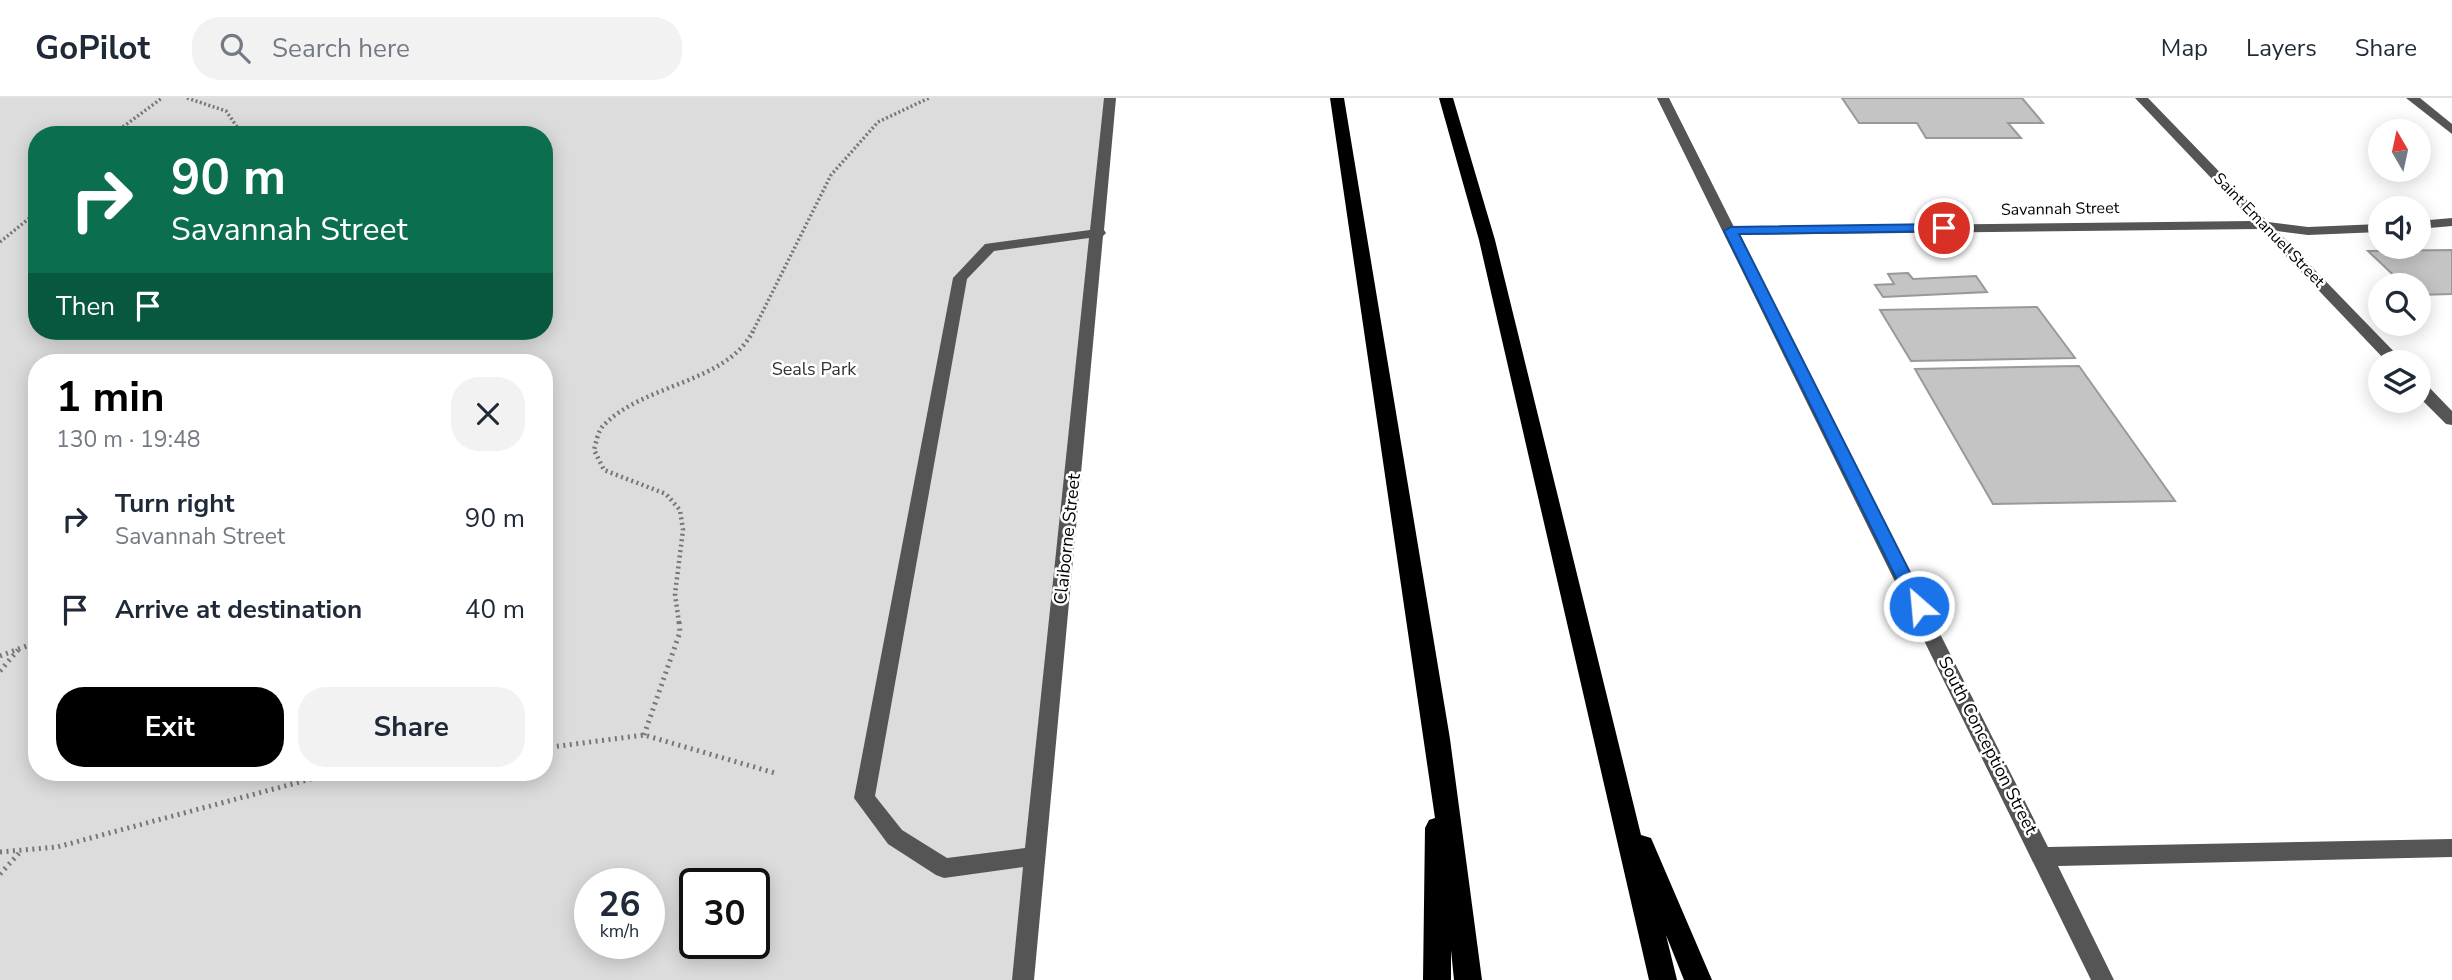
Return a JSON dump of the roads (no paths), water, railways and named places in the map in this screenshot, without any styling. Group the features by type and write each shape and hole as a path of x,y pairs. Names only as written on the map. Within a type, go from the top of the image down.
{"highway":[{"path":"1337,98 1438,738 1468,980"},
{"path":"1446,98 1487,240 1663,980"},
{"path":"1437,980 1438,738"},
{"path":"1619,791 1698,980"}],"street":[{"name":"Claiborne Street","path":"1023,980 1099,233 1110,98"},
{"name":"South Conception Street","path":"1663,98 2044,857 2103,980"},
{"name":"Saint Emanuel Street","path":"2141,98 2384,350"},
{"path":"2412,98 2452,130"},
{"path":"2431,224 2452,222"},
{"name":"Savannah Street","path":"1731,231 2263,225 2308,231 2368,228"},
{"path":"1034,856 943,868 895,837 864,798 960,278 990,247 1099,233"},
{"path":"2431,399 2452,420"},
{"path":"2044,857 2452,848"}],"park label":[{"name":"Seals Park","path":"814,369"}]}
